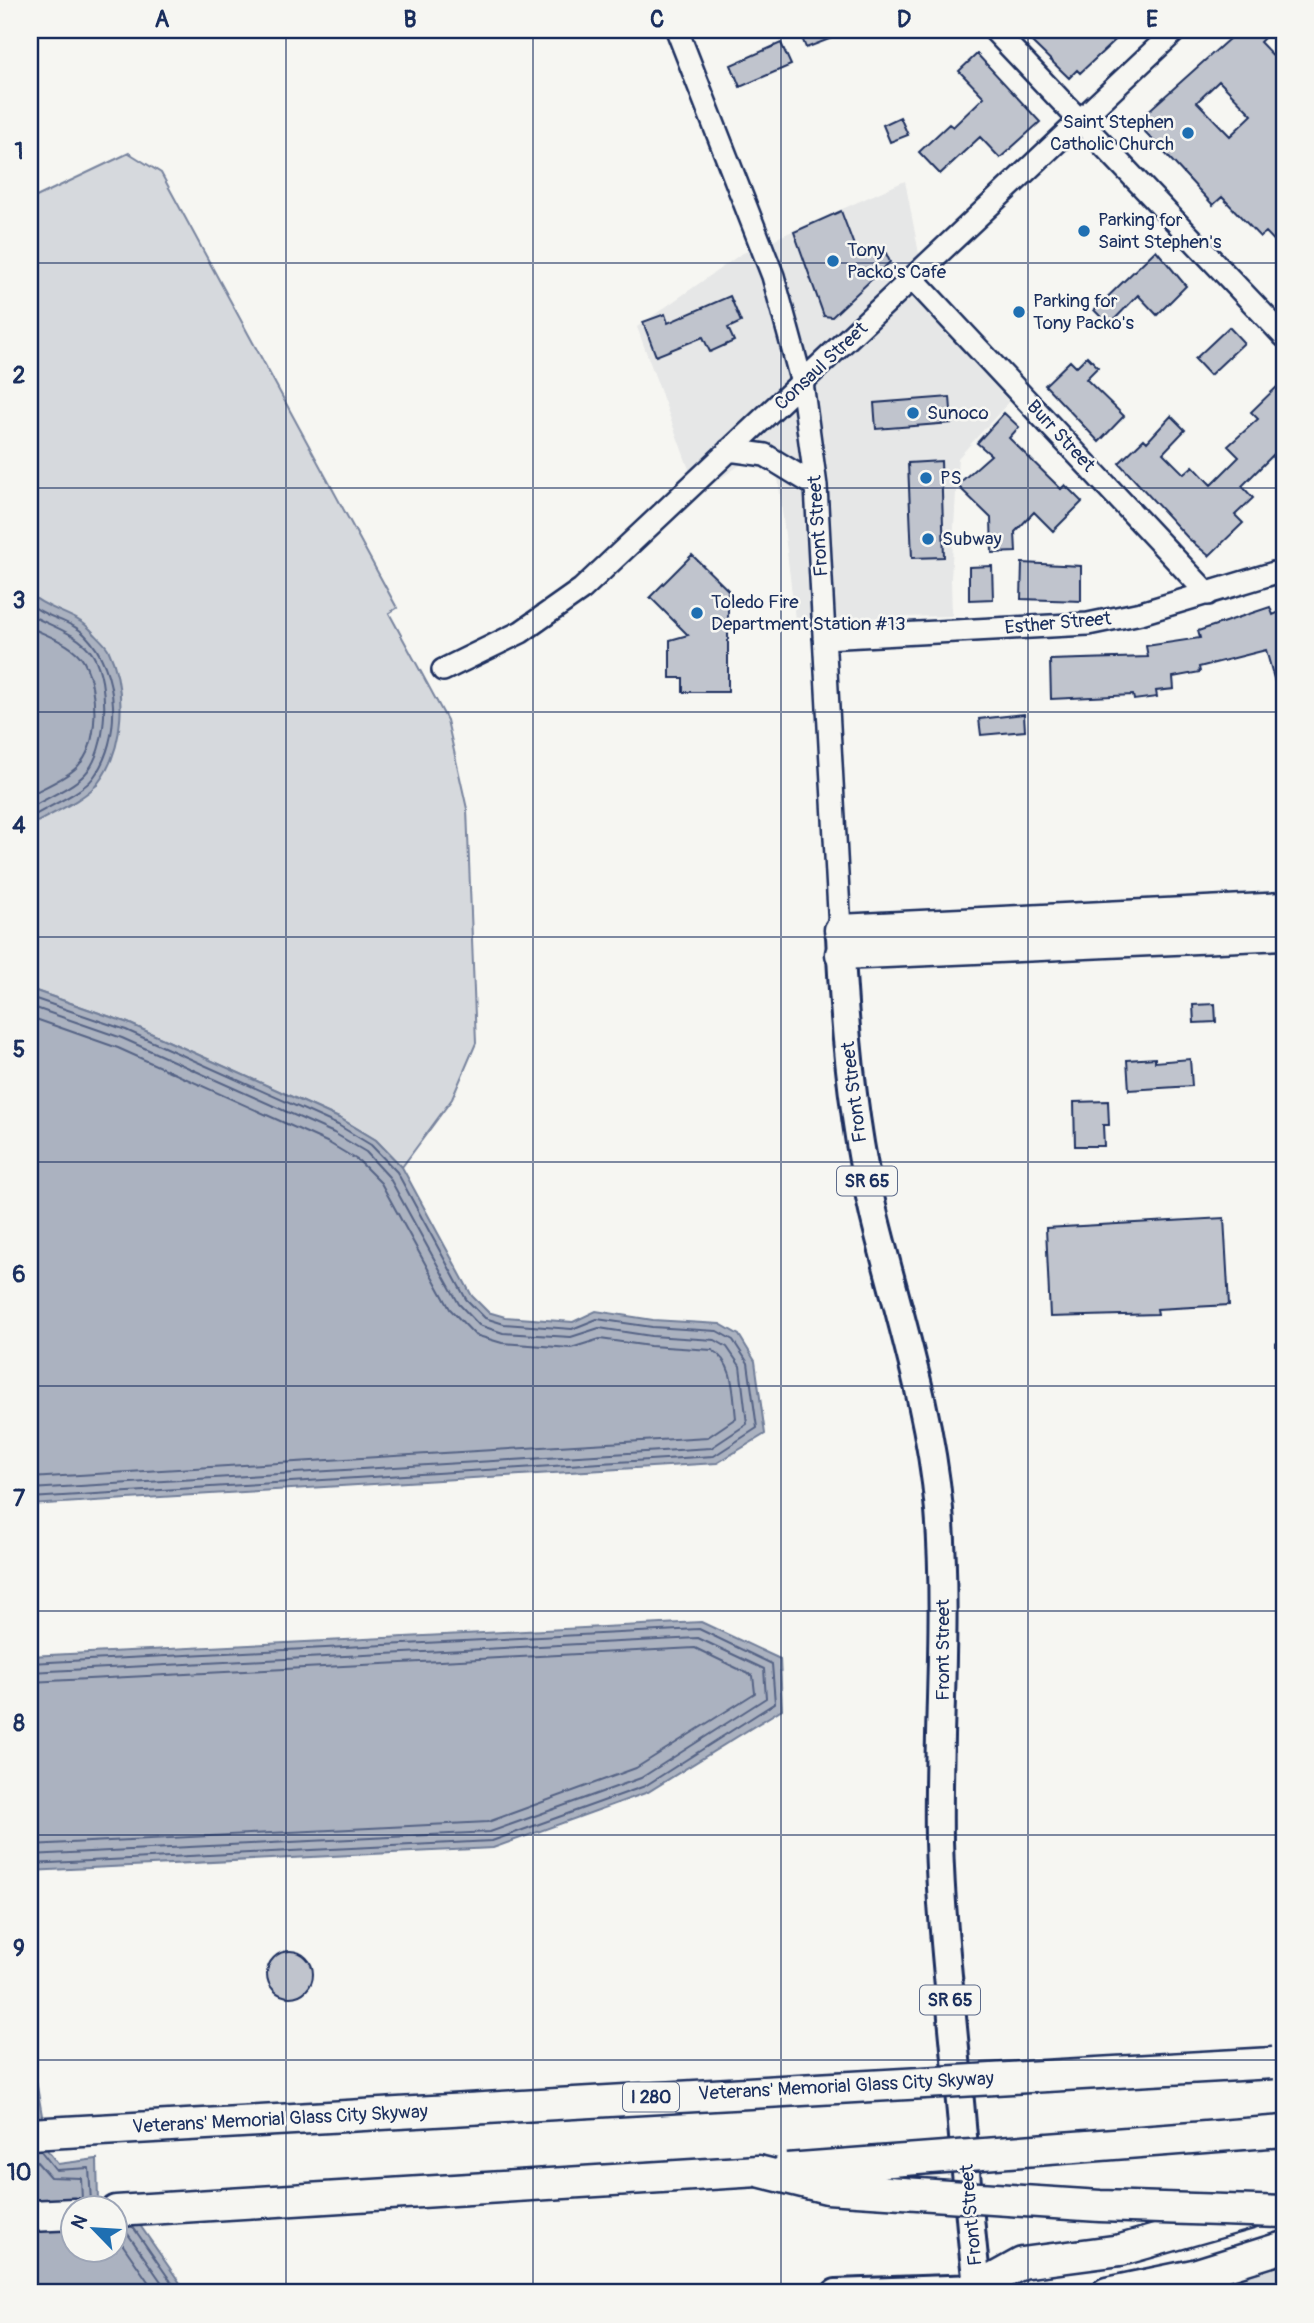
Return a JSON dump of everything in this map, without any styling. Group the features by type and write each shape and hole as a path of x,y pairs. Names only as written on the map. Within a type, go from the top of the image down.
{"highway":[{"path":"840,942 1284,908"},
{"path":"840,942 1284,934"},
{"name":"Veterans' Memorial Glass City Skyway","path":"30,2134 1284,2062"},
{"path":"130,2210 758,2171 1284,2132"},
{"path":"758,2171 827,2188 1100,2206 1284,2213"},
{"path":"983,2292 1021,2263 1121,2249 1284,2202"},
{"path":"30,2216 60,2215"},
{"path":"1107,2293 1194,2275 1284,2247"}],"main road":[{"name":"Front Street","path":"840,942 861,1150 875,1216 915,1367 929,1435 939,1511 944,1591 939,1812 941,1900 983,2292"},
{"path":"836,2293 983,2292"}],"street":[{"name":"Front Street","path":"677,30 773,276 802,383 816,486 840,942"},
{"path":"994,30 1284,336"},
{"name":"Consaul Street","path":"443,670 520,632 582,589 1176,30"},
{"name":"Burr Street","path":"913,279 1208,594"},
{"path":"729,450 765,456 816,486"},
{"name":"Esther Street","path":"824,638 1088,624 1208,594 1284,570"}],"shaded area":[{"path":"129,153 161,173 397,608 389,613 447,720 467,809 476,1043 452,1099 402,1167 376,1140 341,1119 128,1023 30,989 30,826 97,785 86,626 38,602 30,594 30,200"},
{"path":"905,181 931,316 1009,402 958,458 951,579 952,616 795,619 777,469 750,458 698,494 637,327 741,254"},
{"path":"1284,2263 1284,2293 1163,2293 1278,2266"}],"water":[{"path":"30,594 84,624 108,649 118,682 120,718 114,753 93,789 30,826"},
{"path":"30,989 128,1023 341,1119 376,1140 402,1167 472,1296 488,1312 505,1317 573,1322 596,1311 653,1320 720,1324 739,1335 755,1361 765,1434 717,1463 30,1505"},
{"path":"701,1622 780,1659 782,1709 648,1792 493,1848 30,1871 30,1656"},
{"path":"30,2045 48,2151 58,2164 97,2159 98,2194 60,2194 60,2264 130,2264 130,2211 187,2293 30,2293"}],"building":[{"path":"799,30 850,30 850,31 806,48"},
{"path":"1025,30 1126,30 1080,73 1077,70 1069,78 1031,41 1033,38"},
{"path":"1239,30 1272,30 1260,42 1284,67 1284,251 1266,232 1260,237 1222,197 1213,205 1136,122","holes":["1219,81 1252,115 1230,136 1197,102"]},
{"path":"781,43 791,65 740,87 731,65"},
{"path":"977,54 1040,122 1000,158 980,137 940,174 919,152 949,124 953,127 984,97 959,71"},
{"path":"900,117 908,135 890,142 883,125"},
{"path":"841,211 858,256 866,252 868,257 885,251 890,262 832,317 824,316 794,232"},
{"path":"1156,250 1186,286 1157,315 1138,295 1109,325 1094,310"},
{"path":"730,296 741,322 728,328 734,341 710,352 703,337 656,356 643,322 665,314 668,323"},
{"path":"1229,327 1244,343 1210,375 1195,359"},
{"path":"1087,356 1098,367 1086,379 1124,416 1099,442 1045,385 1070,361 1076,367"},
{"path":"1284,380 1284,444 1242,486 1253,498 1235,515 1243,523 1209,556 1188,538 1119,463 1144,439 1147,442 1171,416 1185,430 1163,453 1184,474 1193,466 1211,485 1239,457 1228,446 1258,419 1251,412"},
{"name":"Sunoco","path":"950,397 952,423 876,429 874,403"},
{"path":"1004,413 1019,427 1009,438 1061,489 1065,485 1082,502 1053,531 1034,512 1015,532 1016,552 992,553 991,518 957,485 991,455 977,443"},
{"path":"941,461 944,557 912,558 908,463"},
{"name":"Toledo Fire Department Station #13","path":"692,555 728,590 728,692 683,692 683,678 670,678 670,640 688,635 650,597"},
{"path":"1022,563 1081,566 1081,601 1021,599"},
{"path":"992,566 993,599 969,600 969,567"},
{"path":"1270,607 1273,615 1284,610 1284,700 1280,700 1266,650 1199,667 1200,672 1173,677 1174,689 1156,691 1157,697 1134,700 1133,695 1051,699 1050,660 1148,657 1146,646 1200,638 1198,631"},
{"path":"1024,714 1025,731 981,735 979,719"},
{"path":"1215,1004 1216,1022 1194,1023 1193,1005"},
{"path":"1155,1058 1155,1062 1190,1059 1192,1086 1129,1090 1127,1060"},
{"path":"1108,1101 1109,1125 1103,1125 1104,1146 1075,1146 1074,1102"},
{"path":"1224,1218 1229,1305 1157,1309 1158,1314 1050,1317 1046,1228"},
{"path":"290,1951 306,1958 313,1974 306,1990 290,1997 274,1990 267,1974 274,1958"}],"railway":[{"path":"1275,1345 1284,1345"}],"place":[{"name":"Saint Stephen Catholic Church","path":"1188,133"},
{"name":"Parking for Saint Stephen's","path":"1084,231"},
{"name":"Tony Packo's Cafe","path":"833,261"},
{"name":"Parking for Tony Packo's","path":"1019,312"},
{"name":"Sunoco","path":"913,413"},
{"name":"PS","path":"926,478"},
{"name":"Subway","path":"928,539"},
{"name":"Toledo Fire Department Station #13","path":"697,613"}]}
